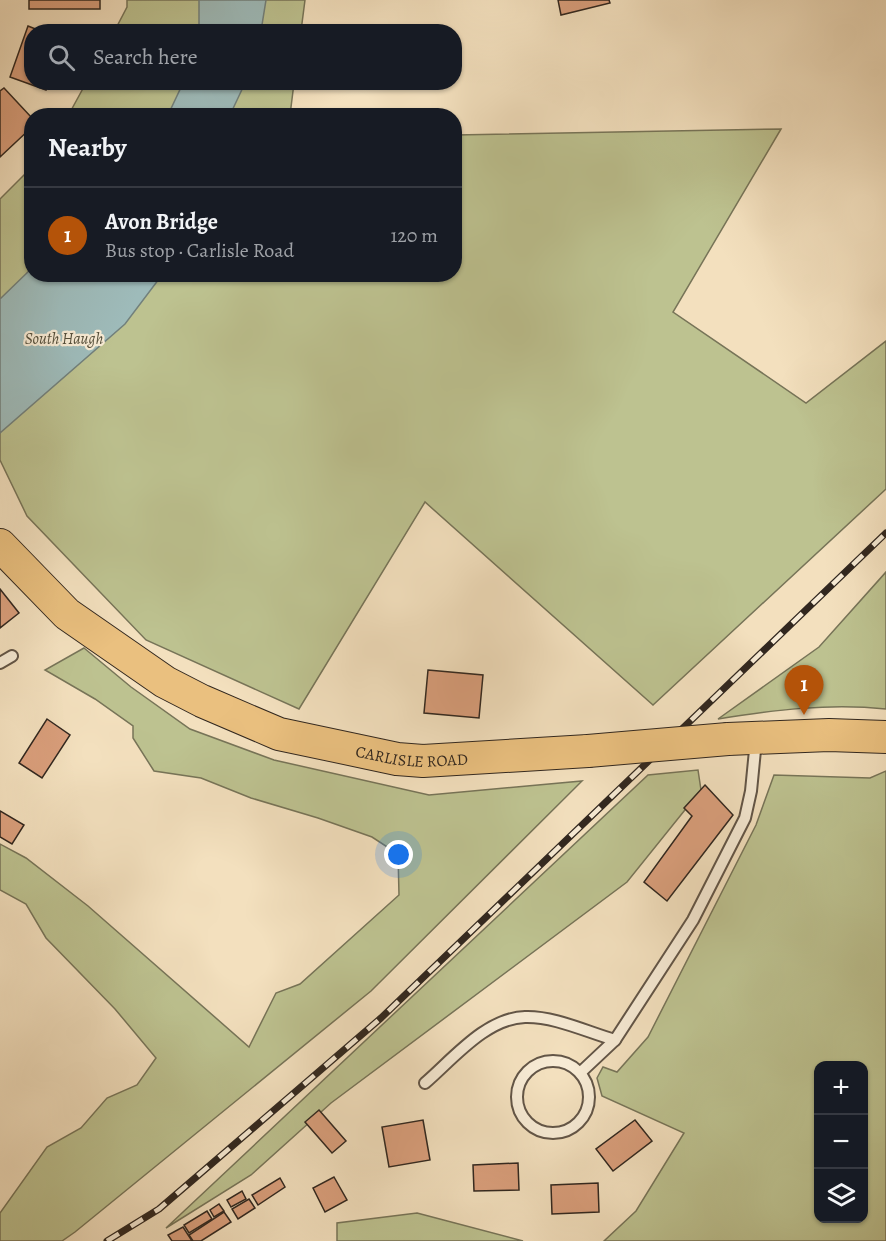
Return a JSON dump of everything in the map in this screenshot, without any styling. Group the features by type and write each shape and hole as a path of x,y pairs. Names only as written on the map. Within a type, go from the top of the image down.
{"main road":[{"name":"CARLISLE ROAD","path":"0,545 67,614 165,682 279,734 397,759 423,761 588,751 742,738 829,735 886,737"}],"lane":[{"path":"0,663 12,656"},
{"path":"581,1072 615,1041 693,920 745,818 751,791 742,738"},
{"path":"425,1083 485,1031 505,1020 524,1017 542,1018 615,1041"},
{"path":"549,1061 561,1061 581,1072 590,1094 589,1106 577,1126 555,1134 543,1132 523,1118 518,1106 517,1094 520,1082 527,1072 549,1061"}],"green space":[{"path":"127,0 305,0 302,24 118,24 127,7"},
{"path":"82,90 293,90 291,108 72,108"},
{"name":"South Haugh","path":"781,129 673,312 806,403 886,341 886,489 653,705 425,502 299,709 146,640 27,516 0,460 0,199 24,175 24,282 462,282 462,135"},
{"path":"886,572 886,709 802,708 718,719 819,647"},
{"path":"84,648 131,687 190,729 274,760 429,795 582,781 371,991 75,1232 62,1241 0,1241 0,1213 47,1147 81,1128 107,1098 137,1085 156,1058 115,1009 46,938 26,904 0,890 0,844 26,858 88,906 249,1047 276,993 300,984 399,895 398,854 372,837 251,798 201,778 154,771 133,738 133,726 95,699 45,670"},
{"path":"698,770 701,790 627,882 331,1103 251,1175 166,1228 648,775"},
{"path":"886,771 886,1241 604,1241 636,1211 684,1133 602,1096 597,1078 603,1067 617,1072 648,1037 756,825 774,775 870,778"},
{"path":"417,1213 523,1241 337,1241 337,1223"}],"water":[{"path":"199,0 266,0 262,24 199,24"},
{"path":"179,90 242,90 233,108 171,108"},
{"path":"24,276 24,282 157,282 125,324 0,433 0,299"}],"building":[{"path":"29,0 100,0 100,9 29,9"},
{"path":"558,0 609,0 610,3 561,15"},
{"path":"24,37 24,82 10,77"},
{"path":"4,88 24,109 24,134 0,157 0,91"},
{"path":"0,589 19,613 0,628"},
{"path":"428,670 483,675 479,718 424,713"},
{"path":"47,719 70,735 42,778 19,763"},
{"path":"705,785 733,815 667,901 644,882 692,816 684,808"},
{"path":"0,811 24,825 12,844 0,837"},
{"path":"319,1110 346,1141 332,1153 305,1122"},
{"path":"423,1120 430,1160 389,1167 382,1127"},
{"path":"635,1120 652,1141 613,1171 596,1149"},
{"path":"518,1163 519,1190 474,1191 473,1165"},
{"path":"334,1177 347,1200 325,1212 313,1188"},
{"path":"280,1178 285,1187 258,1205 252,1195"},
{"path":"598,1183 599,1212 552,1214 551,1185"},
{"path":"242,1191 246,1199 231,1207 227,1200"},
{"path":"249,1199 255,1208 238,1219 232,1209"},
{"path":"219,1204 224,1211 214,1217 210,1210"},
{"path":"207,1211 212,1219 189,1233 184,1225"},
{"path":"224,1212 231,1222 201,1241 193,1241 189,1235"},
{"path":"183,1227 192,1241 172,1241 168,1235"}],"railway":[{"path":"107,1241 159,1209 381,1018 886,533"}],"place":[{"name":"Avon Bridge","path":"804,715"}]}
